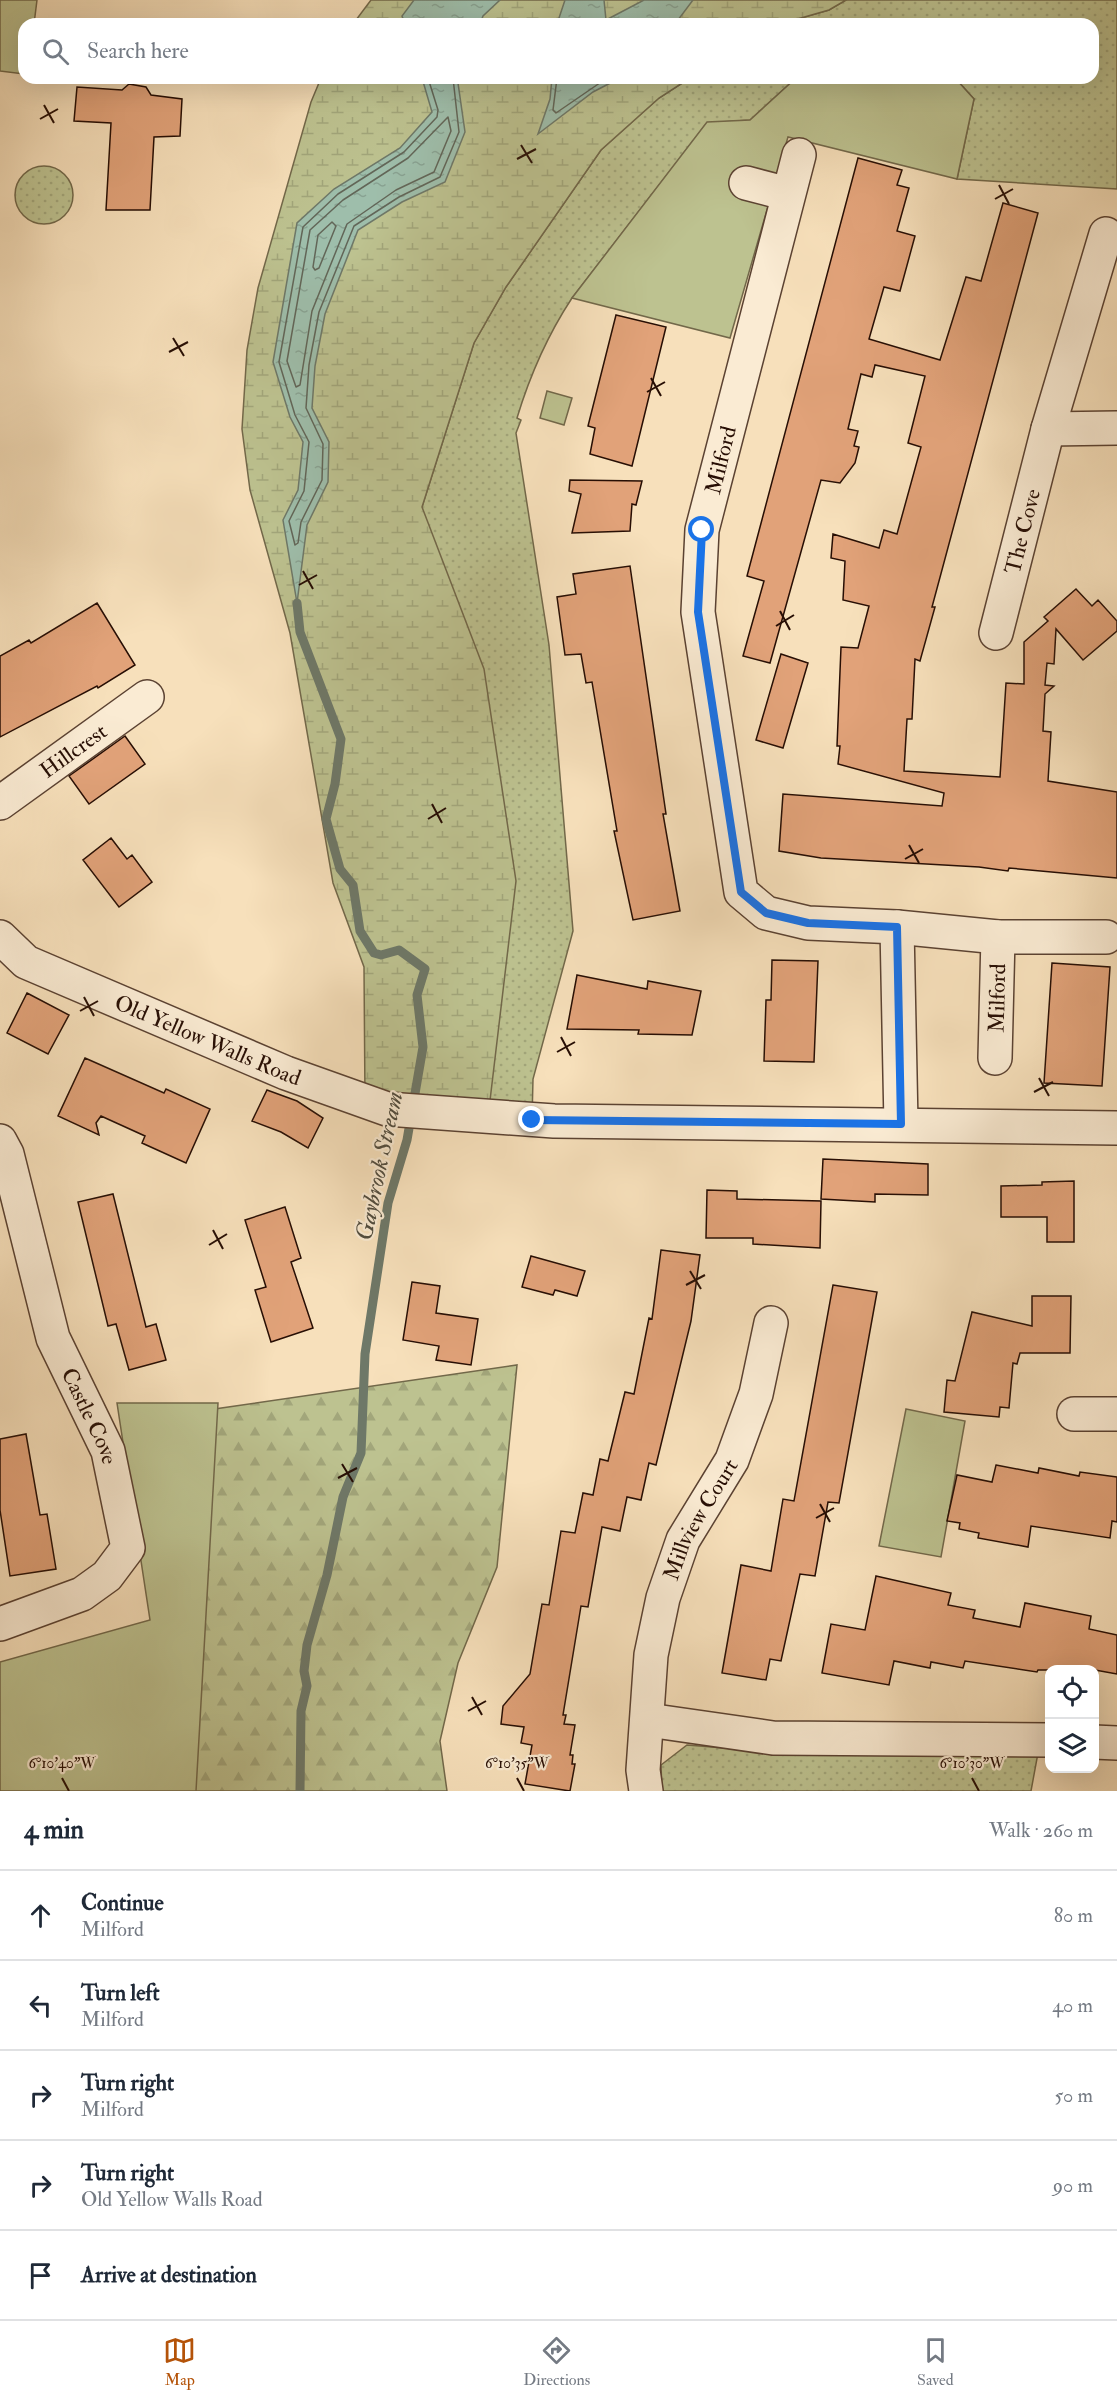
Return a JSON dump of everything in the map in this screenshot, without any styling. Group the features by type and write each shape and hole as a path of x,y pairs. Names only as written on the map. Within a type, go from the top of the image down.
{"street":[{"name":"Milford","path":"799,155 702,530 698,612 741,892 766,913 808,923 897,927 998,937 1106,937"},
{"path":"746,183 788,194"},
{"name":"The Cove","path":"996,633 1048,429 1106,234"},
{"path":"1048,429 1117,428"},
{"name":"Hillcrest","path":"0,803 147,697"},
{"path":"897,927 901,1124 1117,1128"},
{"name":"Old Yellow Walls Road","path":"0,937 26,962 144,1014 286,1073 392,1109 554,1121 901,1124"},
{"name":"Milford","path":"995,1059 998,937"},
{"name":"Castle Cove","path":"0,1141 7,1154 53,1338 108,1451 128,1548 107,1576 82,1594 0,1624"},
{"name":"Millview Court","path":"646,1791 643,1770 651,1655 663,1598 682,1540 732,1460 756,1394 771,1323"},
{"path":"1074,1414 1117,1414"},
{"path":"648,1720 773,1738 1045,1740"},
{"path":"1099,1742 1117,1743"}],"green space":[{"path":"0,0 37,0 35,18 18,18 18,73 0,71"},
{"path":"371,0 846,0 829,10 801,18 358,18"},
{"path":"846,0 1117,0 1117,189 957,179 974,99 960,84 1099,84 1099,18 801,18 829,10"},
{"path":"318,84 681,84 659,98 601,150 506,287 474,343 422,507 484,669 516,881 489,1109 365,1101 364,967 333,883 290,633 250,490 242,429 247,350 258,288 311,102"},
{"path":"681,84 789,84 750,120 707,123 572,298 540,356 517,418 521,420 516,433 549,645 573,931 533,1079 532,1120 489,1109 422,507 474,343 506,287 601,150 659,98"},
{"path":"789,84 960,84 974,99 957,179 788,137 730,338 572,298 707,122 750,120"},
{"path":"44,166 55,168 68,179 73,195 71,206 60,219 44,224 33,222 20,211 15,195 17,184 28,171"},
{"path":"547,391 572,398 564,425 540,418"},
{"path":"517,1365 497,1567 458,1663 440,1741 447,1791 155,1791 194,1412"},
{"path":"117,1403 218,1403 196,1791 0,1791 0,1662 150,1620"},
{"path":"906,1409 965,1421 941,1557 879,1546"},
{"path":"687,1745 772,1752 1038,1753 1031,1791 662,1791 661,1765"}],"water":[{"path":"414,0 500,0 482,18 403,18"},
{"path":"565,0 604,0 606,18 559,18"},
{"path":"644,0 693,0 680,18 610,18"},
{"path":"424,84 458,84 465,132 445,182 402,202 358,230 325,314 315,366 312,408 329,442 328,482 307,525 297,603 283,520 298,490 303,442 290,417 273,362 297,223 334,189 400,148 432,112"},
{"path":"551,84 608,84 593,92 538,134 550,99"}],"building":[{"path":"129,84 146,87 151,95 182,99 180,136 154,137 150,210 106,210 111,123 74,121 77,87 122,90"},
{"path":"858,158 902,170 897,185 909,188 897,231 915,236 900,291 884,287 869,339 940,360 966,277 981,281 1003,203 1038,213 932,607 935,607 920,661 915,659 912,719 907,719 904,771 1000,777 1006,683 1024,684 1024,642 1048,621 1044,617 1076,589 1092,606 1098,600 1117,621 1117,631 1083,660 1056,629 1054,664 1047,663 1045,685 1054,686 1045,694 1043,731 1051,732 1048,781 1117,792 1117,878 1009,868 1008,871 979,867 821,858 779,851 783,794 942,806 944,793 838,764 840,746 837,746 841,647 858,648 869,606 843,600 845,561 831,558 833,534 879,548 884,530 897,534 921,447 908,443 925,376 875,365 872,377 861,374 848,429 858,431 854,446 859,447 855,463 840,483 821,480 770,663 743,656 764,581 747,576"},
{"path":"616,315 666,327 632,466 590,454 595,428 588,426"},
{"path":"570,480 642,481 636,505 632,504 630,531 572,533 581,494 569,491"},
{"path":"630,566 666,814 663,814 680,911 633,920 614,831 617,831 592,682 586,683 581,654 565,655 557,597 576,594 573,574"},
{"path":"97,603 135,665 98,688 97,686 0,737 0,656 29,640 31,643"},
{"path":"781,654 808,663 783,748 756,740"},
{"path":"125,736 145,764 89,804 69,776"},
{"path":"111,838 127,859 132,855 152,882 119,907 83,860"},
{"path":"772,960 818,961 814,1062 764,1061 766,1000 771,1000"},
{"path":"1052,963 1110,967 1102,1086 1044,1083"},
{"path":"577,975 647,989 648,981 701,991 692,1035 638,1034 639,1030 567,1029"},
{"path":"27,993 69,1015 48,1054 7,1033"},
{"path":"85,1058 164,1093 166,1089 210,1109 186,1163 142,1143 145,1136 101,1116 96,1123 99,1135 58,1116"},
{"path":"267,1090 297,1101 323,1118 308,1148 281,1132 252,1121"},
{"path":"823,1159 928,1164 928,1195 875,1194 875,1202 821,1199"},
{"path":"1074,1181 1074,1242 1047,1242 1047,1217 1001,1217 1001,1186 1042,1185 1042,1182"},
{"path":"707,1190 737,1191 737,1199 821,1201 820,1248 753,1244 753,1238 706,1238"},
{"path":"113,1194 146,1327 156,1324 166,1360 129,1370 116,1324 108,1326 78,1202"},
{"path":"285,1207 301,1258 291,1262 313,1328 271,1342 255,1290 266,1287 245,1220"},
{"path":"661,1250 700,1255 691,1321 656,1465 649,1463 641,1500 627,1497 620,1531 602,1527 588,1607 581,1606 563,1715 566,1715 564,1724 575,1725 570,1755 573,1755 572,1764 575,1764 570,1791 525,1784 532,1745 521,1743 524,1727 501,1724 503,1706 530,1674 542,1604 549,1605 561,1531 575,1533 583,1493 593,1495 600,1459 608,1461 625,1392 634,1394 649,1318 652,1319"},
{"path":"531,1256 585,1271 577,1296 555,1290 553,1295 522,1287"},
{"path":"412,1282 440,1286 436,1313 478,1319 471,1365 436,1360 439,1346 403,1340"},
{"path":"833,1285 877,1292 839,1503 828,1502 815,1576 800,1574 781,1661 770,1659 766,1680 722,1673 741,1565 771,1571 783,1499 794,1501"},
{"path":"1032,1296 1071,1296 1070,1353 1020,1353 1017,1364 1013,1363 1009,1408 1000,1407 999,1417 944,1412 947,1380 955,1381 972,1312 1032,1326"},
{"path":"26,1434 40,1515 47,1514 56,1569 10,1576 0,1510 0,1439"},
{"path":"996,1465 1038,1473 1039,1468 1079,1476 1080,1472 1117,1477 1117,1522 1112,1521 1110,1538 1031,1526 1028,1547 978,1538 979,1533 959,1529 960,1523 947,1521 957,1475 992,1482"},
{"path":"876,1576 951,1593 948,1605 975,1610 973,1618 1020,1627 1025,1603 1091,1616 1089,1629 1117,1635 1117,1674 1099,1671 1099,1665 1045,1665 1045,1670 1037,1672 965,1661 963,1668 931,1662 930,1668 894,1661 889,1685 822,1673 831,1624 865,1630"}],"waterway":[{"name":"Gaybrook Stream","path":"297,603 300,632 341,739 335,784 326,819 340,869 353,885 360,931 374,953 381,955 399,950 425,969 417,995 423,1047 407,1140 388,1203 365,1354 361,1453 343,1497 327,1575 307,1645 304,1671 307,1686 301,1711 300,1791"}],"route":[{"path":"532,1120 901,1124 897,927 808,923 766,913 741,892 698,612 702,530"}]}
